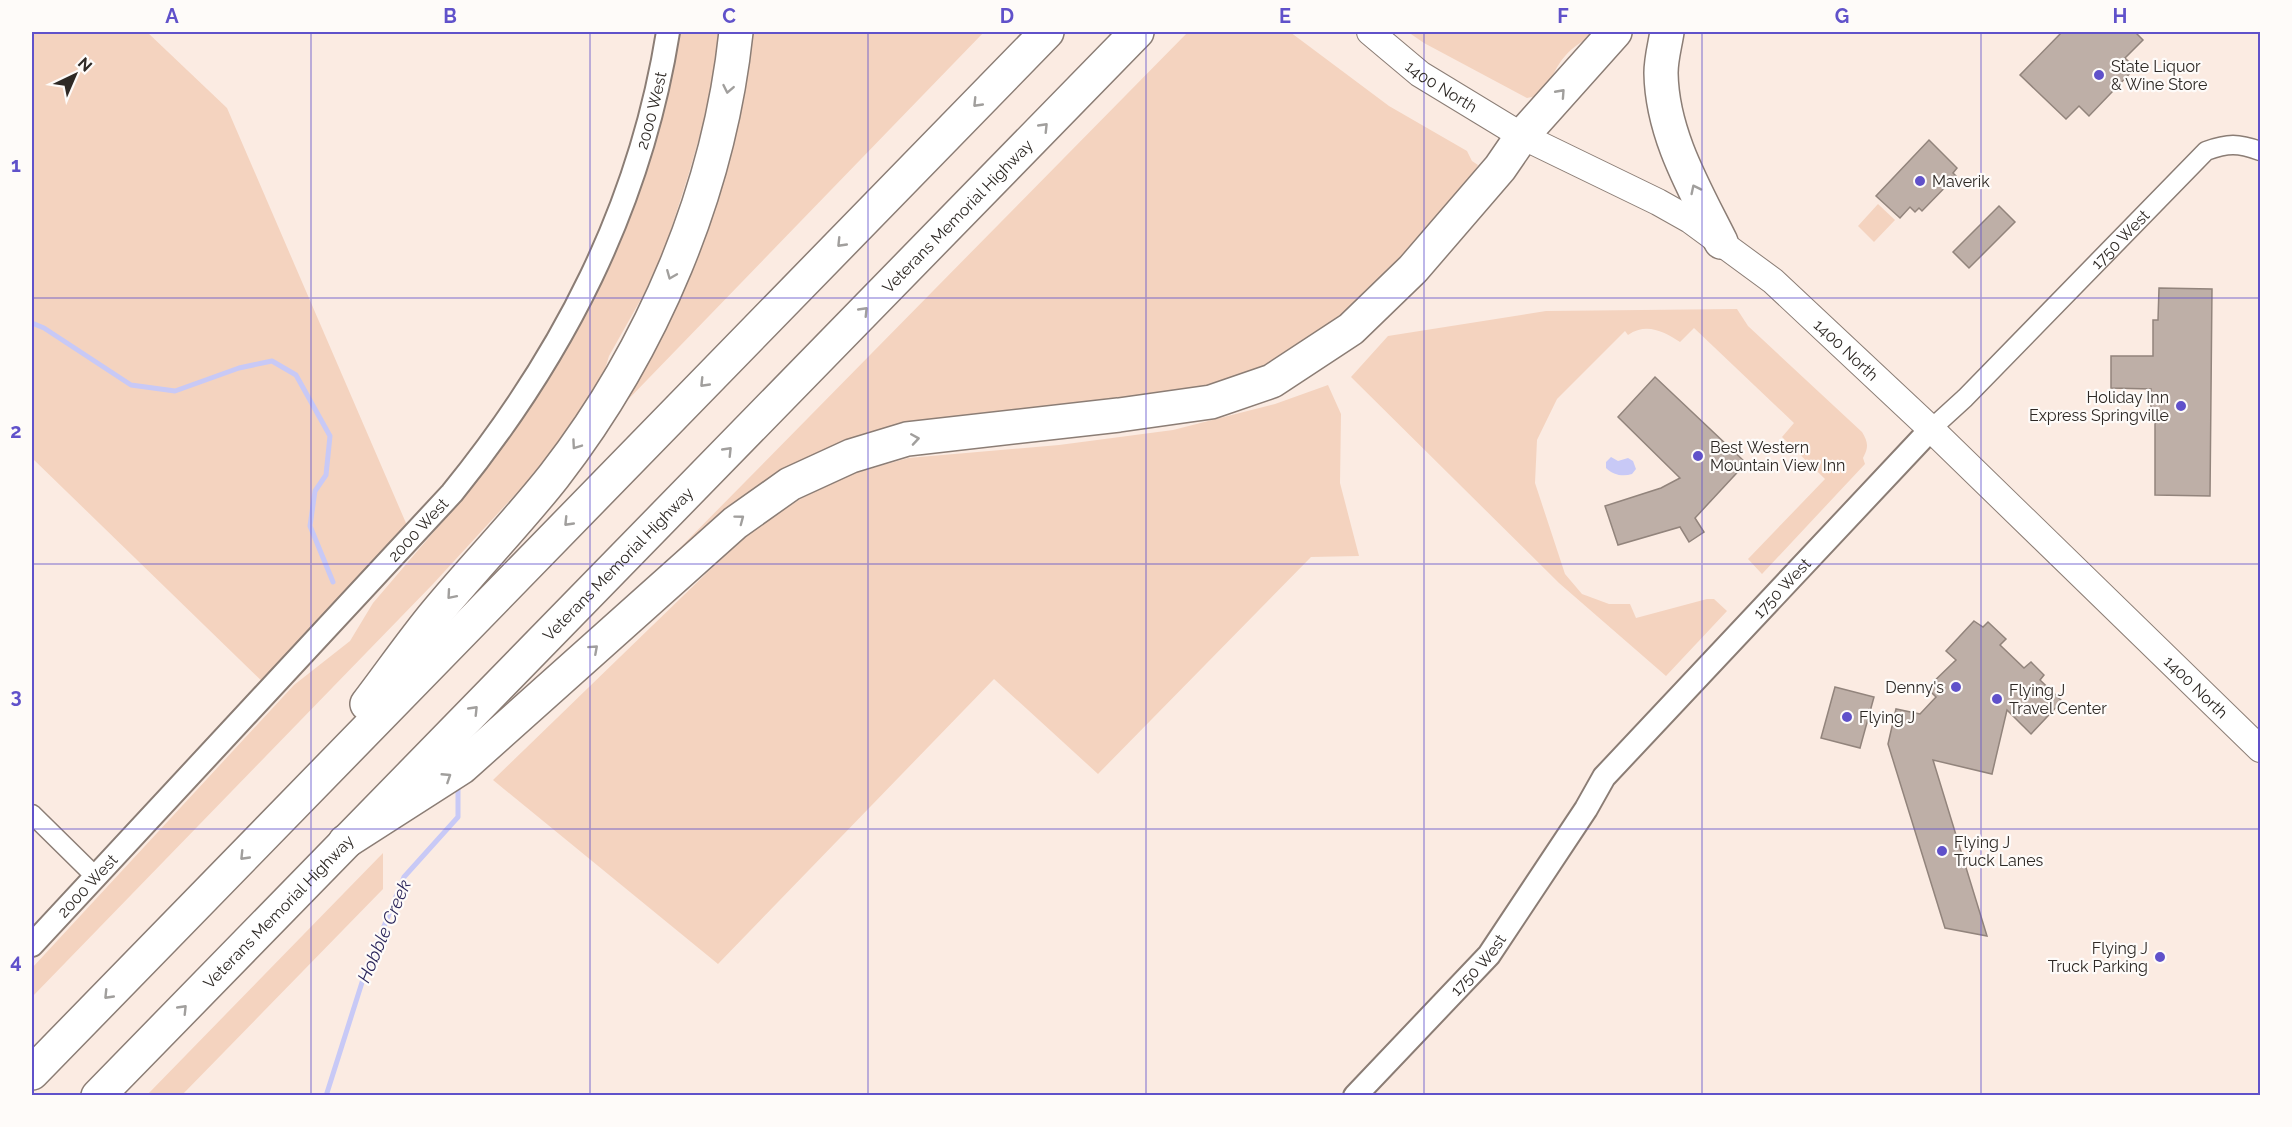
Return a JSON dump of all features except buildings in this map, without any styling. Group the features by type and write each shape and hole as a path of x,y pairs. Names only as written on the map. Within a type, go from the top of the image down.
{"highway":[{"path":"285,814 434,615 554,476 602,408 641,342 692,225 718,139 733,62 736,32"},
{"path":"32,1073 1047,32"},
{"name":"Veterans Memorial Highway","path":"98,1095 1137,32"},
{"path":"345,843 462,767 735,523 790,483 851,456 907,440 1211,402 1272,381 1351,329 1413,269 1500,168 1522,136 1615,32"},
{"path":"1667,32 1661,71 1669,128 1681,161 1721,242"}],"main road":[{"name":"1400 North","path":"1370,32 1420,74 1522,136 1690,220 1773,281 1930,429 2260,749"}],"street":[{"name":"2000 West","path":"32,945 452,493 520,403 575,311 619,217 652,114 668,32"},
{"name":"1750 West","path":"1355,1095 1489,955 1586,809 1604,777 1930,429 1965,398 2206,150 2227,143 2260,151"},
{"path":"32,814 96,877"}],"shaded area":[{"path":"32,32 147,32 227,108 412,537 270,689 32,458"},
{"path":"678,32 721,32 708,107 665,248 645,292 609,356 602,379 575,422 534,474 433,584 32,997 32,968 294,685 350,641 373,603 472,487 521,421 563,356 596,291"},
{"path":"746,32 984,32 616,412"},
{"path":"1188,32 1290,32 1389,106 1467,151 1472,161 1478,165 1470,180 1366,296 1333,325 1271,365 1217,387 906,426 681,557 676,552"},
{"path":"1408,32 1600,32 1580,43 1565,56 1559,63 1546,94 1527,98 1424,43"},
{"path":"1878,204 1895,220 1874,242 1858,226"},
{"path":"1737,309 1748,326 1862,432 1867,445 1863,458 1865,464 1762,574 1748,559 1825,479 1782,437 1794,423 1694,328 1680,342 1655,330 1642,329 1628,335 1625,331 1557,399 1537,440 1535,483 1565,574 1582,594 1609,604 1630,604 1636,618 1707,599 1714,599 1727,611 1666,676 1559,583 1351,377 1388,336 1546,311"},
{"path":"1328,385 1341,414 1340,483 1359,556 1311,557 1098,774 994,679 718,964 493,780 748,533 802,498 855,473 908,458 1059,445 1173,430 1275,404"},
{"path":"383,853 383,889 182,1095 147,1095"}],"water":[{"path":"1611,457 1618,461 1628,458 1633,461 1636,469 1629,475 1618,475 1606,468 1606,462"}],"waterway":[{"name":"Hobble Creek","path":"32,323 44,328 131,385 175,391 239,368 272,361 296,375 330,436 326,475 315,491 310,526 333,582"},
{"name":"Hobble Creek","path":"326,1096 365,973 404,877 458,817 458,784"}],"place":[{"name":"State Liquor & Wine Store","path":"2099,75"},
{"name":"Maverik","path":"1920,181"},
{"name":"Holiday Inn Express Springville","path":"2181,406"},
{"name":"Best Western Mountain View Inn","path":"1698,456"},
{"name":"Denny's","path":"1956,687"},
{"name":"Flying J Travel Center","path":"1997,699"},
{"name":"Flying J","path":"1847,717"},
{"name":"Flying J Truck Lanes","path":"1942,851"},
{"name":"Flying J Truck Parking","path":"2160,957"}]}
